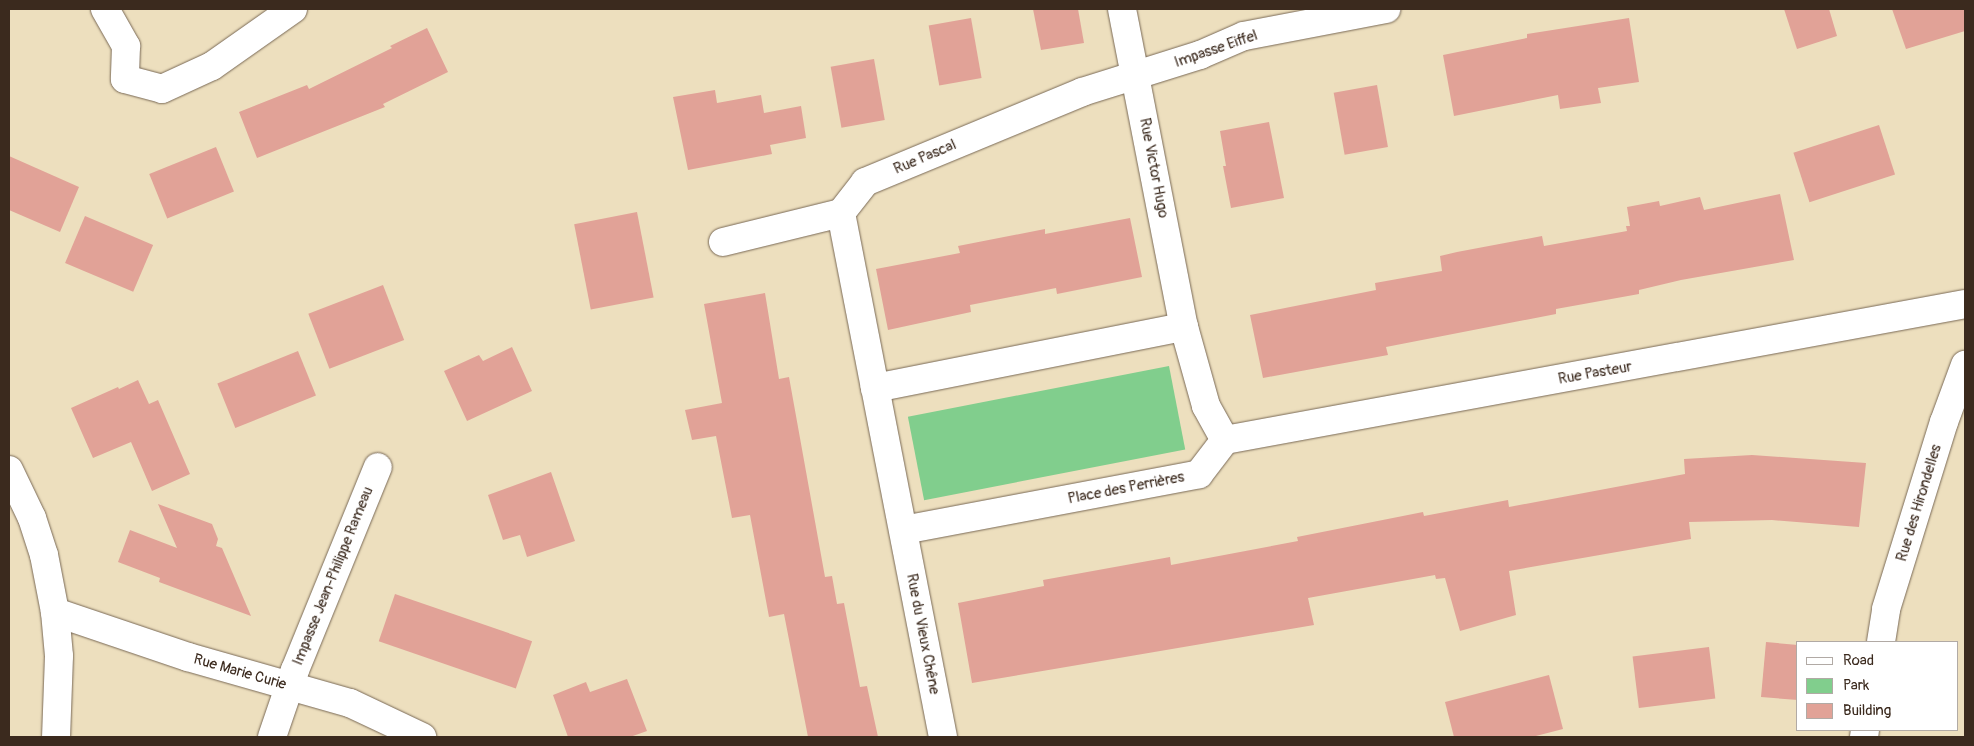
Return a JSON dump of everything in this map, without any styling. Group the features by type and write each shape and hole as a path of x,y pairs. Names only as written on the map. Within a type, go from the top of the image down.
{"street":[{"path":"105,9 126,46 125,79 162,89 212,66 293,9"},
{"name":"Rue Victor Hugo","path":"1122,9 1184,328"},
{"name":"Impasse Eiffel","path":"1136,76 1200,56 1244,36 1386,9"},
{"name":"Rue Pascal","path":"841,213 865,182 1082,92 1136,76"},
{"path":"723,242 841,213 904,530"},
{"name":"Rue Pasteur","path":"1225,440 1965,304"},
{"path":"875,388 1184,328 1206,406 1225,440"},
{"name":"Rue des Hirondelles","path":"1880,641 1889,600 1944,422 1965,365"},
{"name":"Place des Perrières","path":"904,530 1199,474 1225,440"},
{"name":"Impasse Jean-Philippe Rameau","path":"272,737 290,686 378,467"},
{"path":"9,470 32,518 44,554 55,612 59,656 56,737"},
{"name":"Rue du Vieux Chêne","path":"904,530 943,737"},
{"name":"Rue Marie Curie","path":"55,612 188,657 350,703 422,737"}],"green space":[{"path":"1169,366 1185,449 924,500 908,417"}],"building":[{"path":"1033,9 1078,9 1084,43 1041,50"},
{"path":"1784,9 1829,9 1837,36 1797,49"},
{"path":"1892,9 1965,9 1965,31 1906,49"},
{"path":"971,18 982,78 939,86 929,25"},
{"path":"1629,18 1639,82 1598,88 1601,103 1560,109 1558,95 1454,116 1443,55 1527,38 1527,34"},
{"path":"427,28 448,72 383,104 385,107 257,158 239,112 307,85 309,89 392,48 390,46"},
{"path":"874,59 885,120 841,128 831,67"},
{"path":"1377,85 1388,147 1345,155 1334,93"},
{"path":"715,90 717,103 761,95 764,113 801,106 806,138 770,145 772,154 688,170 673,97"},
{"path":"1269,122 1284,198 1231,208 1223,166 1226,166 1220,131"},
{"path":"1879,125 1895,174 1809,202 1793,153"},
{"path":"216,147 234,192 167,218 149,174"},
{"path":"9,156 79,187 60,232 9,210"},
{"path":"1780,194 1794,260 1681,280 1639,290 1639,294 1556,309 1556,314 1386,347 1388,355 1263,378 1250,315 1376,290 1375,283 1442,271 1440,256 1457,252 1542,236 1544,246 1627,231 1626,226 1630,226 1627,207 1659,201 1660,206 1700,197 1704,210"},
{"path":"637,212 654,297 591,310 574,224"},
{"path":"85,216 153,245 133,292 65,263"},
{"path":"1130,218 1142,277 1057,294 1056,288 970,305 971,312 888,330 876,269 960,253 958,246 1045,229 1045,234"},
{"path":"383,285 404,340 329,369 308,314"},
{"path":"765,293 779,379 789,377 825,577 832,576 837,604 844,603 860,687 867,686 878,737 808,737 784,614 769,617 750,515 732,518 716,436 692,440 685,410 722,403 704,304"},
{"path":"512,347 532,391 467,421 444,371 479,355 483,361"},
{"path":"298,351 316,396 235,428 217,384"},
{"path":"138,380 149,404 158,400 190,474 152,491 131,442 93,458 71,408"},
{"path":"1752,455 1866,463 1859,527 1772,520 1689,522 1691,539 1509,571 1516,615 1460,631 1445,578 1436,579 1435,575 1308,598 1314,625 972,683 958,603 1044,586 1043,580 1170,557 1171,565 1298,541 1297,537 1423,512 1424,516 1508,500 1509,507 1685,474 1684,459"},
{"path":"551,472 575,541 527,557 520,535 503,540 488,495"},
{"path":"158,504 212,524 218,539 216,546 222,548 251,616 159,582 160,578 118,562 130,530 177,548"},
{"path":"395,594 532,641 516,688 379,641"},
{"path":"1766,642 1796,645 1796,700 1761,697"},
{"path":"1709,647 1715,699 1639,708 1633,656"},
{"path":"1549,675 1563,729 1532,737 1454,737 1445,702"},
{"path":"627,679 647,731 630,737 568,737 553,695 586,682 590,692"}]}
